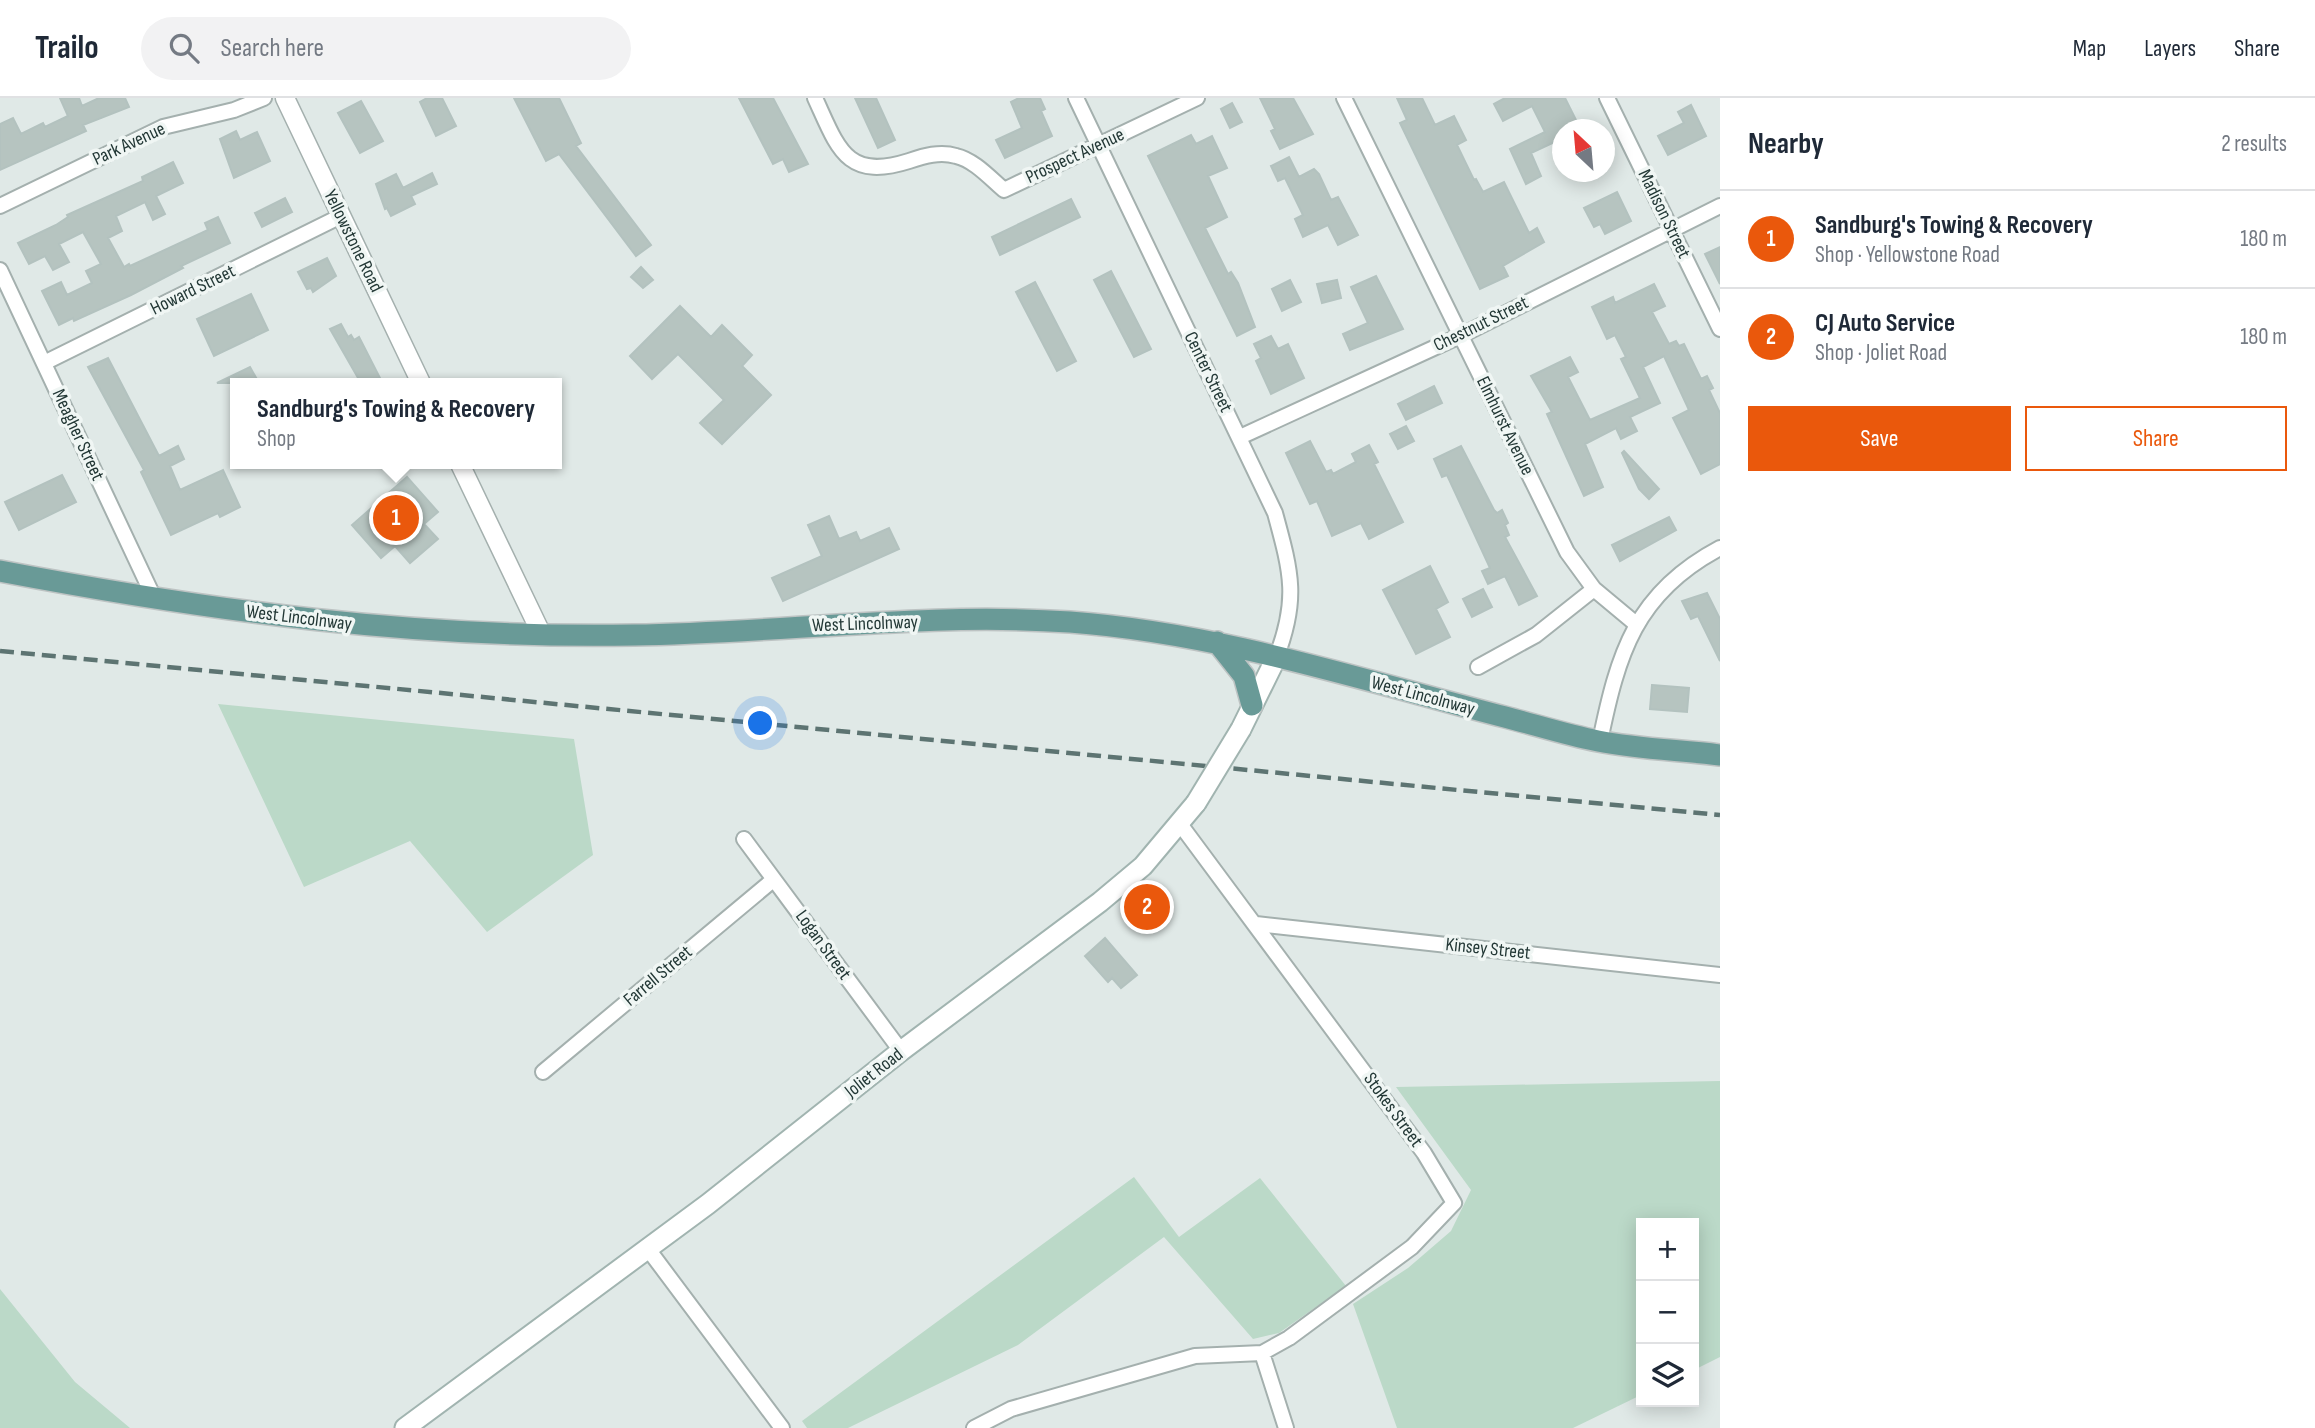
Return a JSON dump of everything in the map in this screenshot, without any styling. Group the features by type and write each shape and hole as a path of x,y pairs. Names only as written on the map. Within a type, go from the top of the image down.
{"main road":[{"name":"West Lincolnway","path":"0,570 155,600 337,623 542,635 637,635 969,620 1068,622 1145,629 1217,642 1600,741 1720,755"},
{"path":"1217,642 1244,676 1252,705"},
{"name":"Joliet Road","path":"405,1428 648,1249 901,1051 1100,902 1143,866 1196,803 1241,729 1276,657"}],"street":[{"name":"Park Avenue","path":"0,206 163,127 234,110 264,98"},
{"name":"Yellowstone Road","path":"285,98 419,378"},
{"name":"Prospect Avenue","path":"815,98 840,152 863,168 886,168 931,154 957,156 1004,190 1197,98"},
{"name":"Center Street","path":"1076,98 1275,513 1292,586 1289,624 1276,657"},
{"name":"Elmhurst Avenue","path":"1344,98 1567,552 1594,589 1636,624"},
{"name":"Madison Street","path":"1607,98 1720,329"},
{"name":"Chestnut Street","path":"1240,437 1462,335 1720,206"},
{"name":"Howard Street","path":"44,363 341,216"},
{"name":"Meagher Street","path":"0,270 155,600"},
{"path":"462,469 542,635"},
{"path":"1600,741 1612,686 1636,624 1659,593 1701,559 1720,548"},
{"path":"1478,667 1536,635 1594,589"},
{"name":"Stokes Street","path":"1180,824 1424,1153 1454,1203 1412,1247 1289,1338 1262,1353"},
{"name":"Logan Street","path":"744,839 901,1051"},
{"name":"Farrell Street","path":"543,1072 773,880"},
{"name":"Kinsey Street","path":"1256,924 1720,975"},
{"path":"648,1249 782,1428"},
{"path":"974,1428 1011,1409 1195,1356 1262,1353 1286,1428"}],"green space":[{"path":"218,704 574,739 593,855 487,932 410,841 304,887"},
{"path":"1720,1081 1720,1357 1699,1368 1699,1218 1636,1218 1636,1397 1573,1428 1397,1428 1353,1304 1408,1268 1451,1231 1471,1190 1396,1087"},
{"path":"1134,1177 1179,1237 1260,1178 1346,1286 1279,1333 1253,1339 1164,1237 1018,1345 848,1428 807,1428 802,1421"},
{"path":"0,1289 75,1382 130,1428 0,1428"}],"building":[{"path":"60,98 79,98 82,106 99,98 125,98 129,107 83,125 86,131 0,170 0,124 13,118 21,134 43,123 45,127 68,116"},
{"path":"427,98 442,98 456,126 436,136 420,102"},
{"path":"514,98 559,98 581,143 576,146 651,245 636,256 559,154 546,161"},
{"path":"739,98 773,98 808,164 789,172 783,159 773,164"},
{"path":"855,98 876,98 895,140 878,148"},
{"path":"1019,98 1040,98 1045,109 1041,111 1052,136 1005,158 996,140 1022,128 1011,102"},
{"path":"1260,98 1293,98 1313,134 1280,149 1271,131 1275,129"},
{"path":"1397,98 1422,98 1435,125 1454,116 1466,140 1457,145 1474,180 1476,179 1483,192 1504,182 1529,233 1537,228 1544,242 1503,266 1508,276 1480,289 1400,123 1407,120"},
{"path":"1505,98 1565,98 1576,119 1552,119 1552,143 1531,153 1541,176 1526,184 1510,149 1545,132 1532,106 1503,121 1494,104"},
{"path":"361,101 383,141 360,153 338,113"},
{"path":"1232,103 1242,122 1230,128 1221,109"},
{"path":"1691,105 1706,136 1668,155 1658,136 1684,123 1678,112"},
{"path":"236,131 240,140 257,132 270,161 234,178 220,139"},
{"path":"1191,135 1196,144 1212,136 1227,168 1208,176 1227,217 1205,228 1228,274 1231,272 1238,283 1255,327 1237,336 1148,156"},
{"path":"1289,157 1299,177 1314,169 1319,174 1331,200 1338,197 1358,235 1338,245 1328,225 1303,237 1295,219 1303,215 1285,178 1278,181 1271,166"},
{"path":"173,162 183,183 156,196 165,214 153,220 145,202 116,216 122,231 108,238 124,267 208,230 205,223 218,217 230,243 181,266 183,268 131,295 59,325 42,291 61,282 67,295 92,283 86,271 101,264 83,232 59,244 69,262 53,270 45,256 29,264 18,243 56,225 68,217 67,215 143,181 142,177"},
{"path":"432,173 437,184 411,196 415,204 391,216 387,208 385,209 376,184 396,174 403,188"},
{"path":"1617,192 1631,221 1605,234 1600,224 1594,227 1584,208"},
{"path":"285,198 292,212 262,227 255,213"},
{"path":"1071,199 1080,217 1000,255 992,237"},
{"path":"1720,247 1720,284 1705,254"},
{"path":"327,258 336,276 313,292 311,288 307,289 298,272"},
{"path":"641,267 653,280 643,288 631,277"},
{"path":"1111,271 1151,349 1134,357 1094,280"},
{"path":"1376,276 1403,329 1350,350 1343,334 1368,323 1351,287"},
{"path":"1290,280 1301,302 1282,311 1272,289"},
{"path":"1337,280 1341,298 1322,303 1317,284"},
{"path":"1035,282 1076,361 1057,371 1016,292"},
{"path":"1654,284 1665,306 1652,312 1669,344 1676,341 1679,346 1684,344 1701,379 1707,376 1713,388 1709,390 1720,413 1720,464 1701,474 1673,418 1689,410 1664,356 1643,367 1660,403 1630,417 1637,431 1621,439 1616,428 1585,444 1603,487 1584,496 1547,414 1552,412 1531,376 1570,357 1578,372 1568,377 1590,420 1640,398 1621,359 1626,357 1615,335 1607,339 1592,307 1613,297 1615,303"},
{"path":"251,294 268,330 214,356 197,319"},
{"path":"680,306 711,337 722,325 752,355 742,366 771,395 722,444 700,423 724,400 678,354 652,379 630,356"},
{"path":"341,324 348,337 351,335 354,340 359,337 380,378 358,378 330,329"},
{"path":"1271,336 1278,349 1288,344 1304,378 1271,394 1256,361 1261,358 1254,344"},
{"path":"108,358 159,456 178,446 184,459 170,466 180,490 223,470 240,507 220,517 218,513 171,535 141,472 144,470 88,367"},
{"path":"250,367 256,378 230,378 230,383 217,383"},
{"path":"1434,386 1442,403 1406,420 1398,404"},
{"path":"1406,426 1414,441 1398,449 1390,434"},
{"path":"1310,441 1326,472 1331,470 1333,474 1356,462 1352,454 1369,445 1378,462 1374,464 1403,522 1369,539 1361,523 1332,536 1317,501 1310,504 1286,453"},
{"path":"1461,446 1494,510 1497,513 1502,510 1508,523 1505,525 1509,535 1505,537 1537,596 1519,605 1505,576 1488,584 1482,571 1490,568 1447,475 1442,477 1434,459"},
{"path":"1624,451 1659,489 1649,499 1639,489 1622,453"},
{"path":"62,475 76,502 19,530 5,502"},
{"path":"407,477 438,512 424,524 438,539 410,563 395,546 381,558 352,525"},
{"path":"829,516 839,539 856,532 860,541 889,528 899,549 783,601 772,578 822,556 808,525"},
{"path":"1669,517 1676,530 1620,561 1612,545"},
{"path":"1430,566 1448,602 1436,609 1450,637 1416,654 1383,590"},
{"path":"1483,589 1492,607 1472,617 1463,599"},
{"path":"1707,593 1720,619 1720,661 1698,616 1691,619 1682,601"},
{"path":"1652,685 1689,688 1687,712 1650,709"},
{"path":"1105,938 1137,975 1121,988 1112,978 1108,982 1085,956"}],"railway":[{"path":"0,651 1720,815"}],"place":[{"name":"Sandburg's Towing & Recovery","path":"396,518"},
{"name":"CJ Auto Service","path":"1147,907"}]}
